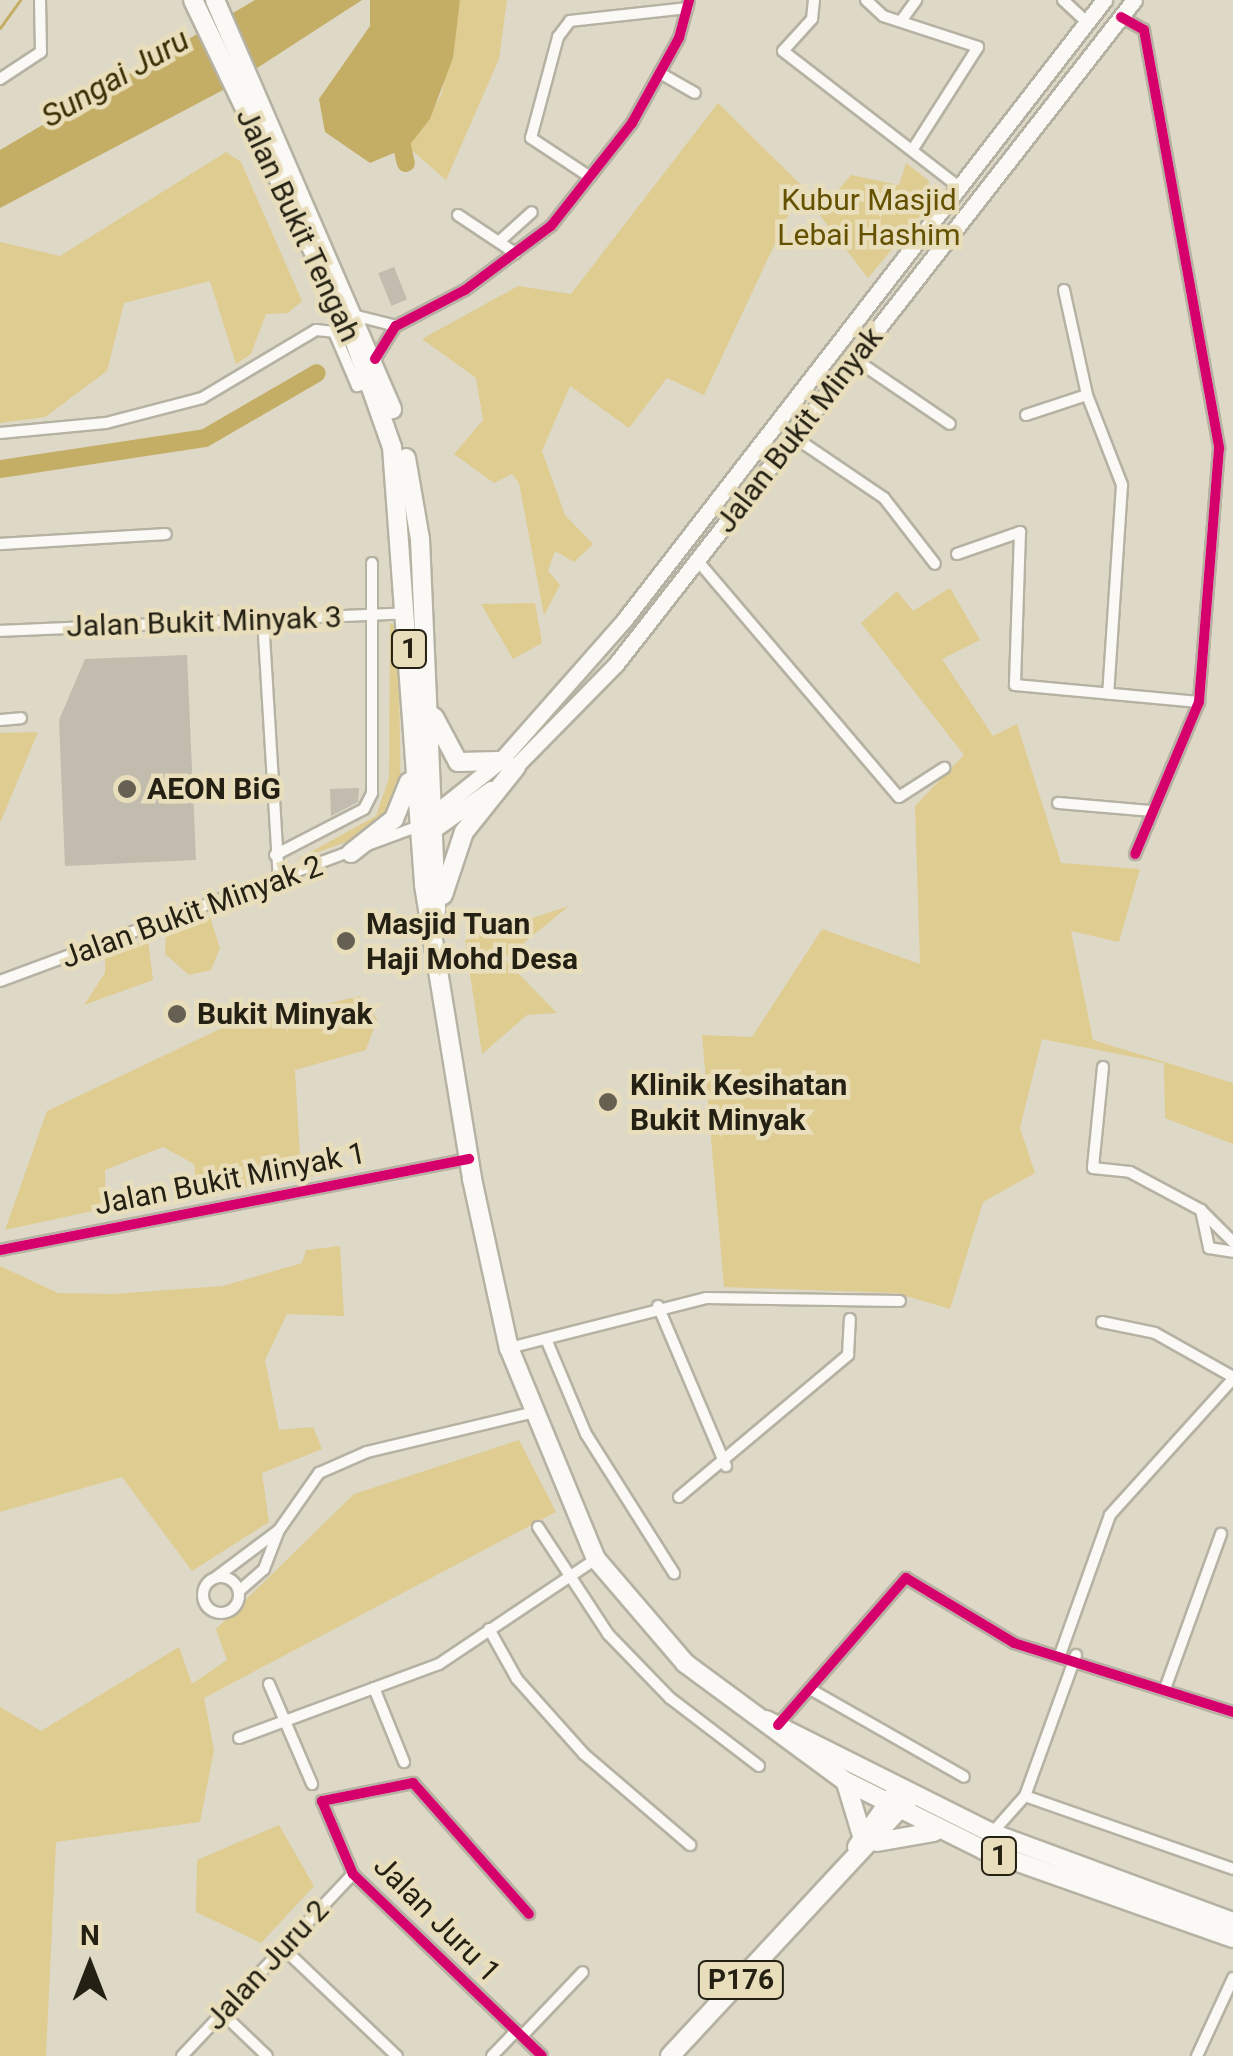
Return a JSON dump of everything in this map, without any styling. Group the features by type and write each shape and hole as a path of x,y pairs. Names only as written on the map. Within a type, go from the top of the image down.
{"main road":[{"name":"Jalan Bukit Tengah","path":"215,0 246,93 370,384 398,478 408,613 412,769 424,832 436,955"},
{"name":"Jalan Bukit Minyak","path":"434,812 508,764 625,619 1104,0"},
{"name":"Jalan Bukit Minyak","path":"424,832 508,764 616,664 1134,0"},
{"name":"Jalan Bukit Tengah","path":"194,2 246,93 357,316 374,359 418,521 434,812 424,832"},
{"path":"836,345 854,358"},
{"path":"818,368 837,380"},
{"path":"426,698 458,762 508,764 458,844 436,955"},
{"path":"351,852 394,820 412,769"},
{"name":"1","path":"436,955 469,1159 510,1348 530,1413 596,1559 638,1618 756,1716 845,1781 894,1809 944,1832 1233,1938"},
{"name":"1","path":"756,1716 992,1833 1233,1922"},
{"path":"845,1781 870,1840 944,1832"},
{"name":"P176","path":"670,2056 845,1870 906,1792"}],"street":[{"path":"0,80 41,52 40,0"},
{"path":"814,0 812,19 783,51 915,146 959,186"},
{"path":"866,0 901,21 978,47 963,84 915,146"},
{"path":"901,21 916,0"},
{"path":"1064,0 1087,22"},
{"path":"374,359 396,326 516,253 590,176 660,73 688,4"},
{"path":"590,176 530,138 558,37 570,21 688,4"},
{"path":"1121,17 1144,30 1219,448 1199,702 1134,854"},
{"path":"660,73 695,93"},
{"path":"502,239 532,212"},
{"path":"458,215 502,239 516,253"},
{"path":"1064,290 1087,395 1122,484 1108,694"},
{"path":"357,316 396,326"},
{"path":"0,433 106,423 202,398 316,330 334,332 357,386 370,384"},
{"path":"854,358 950,424"},
{"path":"1026,416 1087,395"},
{"path":"794,437 884,498 935,564"},
{"path":"1219,448 1233,448"},
{"path":"957,554 1020,532 1015,685 1199,702"},
{"path":"0,544 166,534"},
{"path":"697,560 898,797 944,768"},
{"path":"275,856 364,809 372,794 378,614 372,564"},
{"name":"Jalan Bukit Minyak 3","path":"0,631 408,613"},
{"path":"263,619 279,881"},
{"path":"0,720 21,718"},
{"path":"1058,803 1151,812"},
{"name":"Jalan Bukit Minyak 2","path":"0,980 351,852 424,832"},
{"path":"1103,1067 1093,1168 1130,1172 1201,1210 1233,1242"},
{"name":"Jalan Bukit Minyak 1","path":"0,1250 469,1159"},
{"path":"1201,1210 1209,1248 1233,1252"},
{"path":"510,1348 658,1306 900,1301"},
{"path":"658,1306 726,1466"},
{"path":"679,1497 726,1466 848,1355 850,1319"},
{"path":"1061,1652 1110,1515 1147,1469 1233,1378 1155,1333 1102,1322"},
{"path":"546,1339 586,1434 674,1573"},
{"path":"279,1530 214,1578 202,1594 210,1610 233,1608 239,1591 264,1569 279,1530 319,1474 367,1452 530,1413"},
{"path":"538,1528 568,1578 654,1682 759,1766"},
{"path":"1166,1686 1222,1534"},
{"path":"239,1738 439,1664 596,1559"},
{"path":"214,1578 239,1591"},
{"path":"778,1724 906,1578 1014,1642 1076,1656 1233,1712"},
{"path":"489,1629 517,1679 584,1754 690,1845"},
{"path":"992,1833 1025,1796 1076,1656"},
{"path":"269,1684 312,1784"},
{"path":"374,1688 404,1762"},
{"path":"810,1689 964,1777"},
{"name":"Jalan Juru 1","path":"529,1914 413,1783 322,1801 353,1874 542,2056"},
{"path":"1025,1796 1233,1869"},
{"name":"Jalan Juru 2","path":"182,2056 353,1874"},
{"path":"283,1948 397,2056"},
{"path":"492,2056 583,1972"},
{"path":"1197,2056 1233,1978"},
{"path":"222,2013 267,2056"}],"green space":[{"path":"460,0 507,0 499,59 446,180 408,147 441,96"},
{"path":"718,103 802,186 704,395 667,378 629,428 570,386 542,451 565,515 593,544 574,562 555,551 548,571 560,585 544,615 519,483 512,474 494,483 454,454 483,420 476,378 422,339 518,286 571,294"},
{"path":"226,152 241,162 302,301 288,313 266,314 251,354 236,364 210,281 124,303 107,371 45,417 0,423 0,242 60,256"},
{"name":"Kubur Masjid Lebai Hashim","path":"906,163 929,181 924,211 868,278 818,213 851,175 899,185"},
{"path":"950,588 980,640 942,659 993,736 1017,724 1061,863 1140,869 1119,942 1071,931 1093,1040 1233,1083 1233,1144 1165,1118 1164,1063 1042,1039 1020,1128 1035,1173 983,1202 950,1309 896,1293 724,1287 702,1035 752,1037 822,929 920,964 915,806 964,755 861,623 897,591 913,611"},
{"path":"535,603 542,643 513,659 481,604"},
{"path":"390,623 398,627 401,801 368,834 296,860 376,816 389,778"},
{"path":"38,732 0,823 0,733"},
{"path":"569,906 504,959 557,1013 527,1015 482,1054 465,940"},
{"path":"210,917 220,948 211,970 189,975 165,954 166,933"},
{"path":"148,940 153,980 84,1005 105,973 105,954"},
{"path":"360,996 377,1019 366,1050 295,1070 300,1157 318,1175 198,1196 194,1164 163,1147 105,1170 106,1208 5,1230 47,1111 222,1028"},
{"path":"340,1246 344,1316 287,1314 265,1360 279,1430 313,1427 322,1449 262,1473 269,1522 192,1571 122,1477 0,1512 0,1266 58,1293 113,1294 223,1286 302,1263 306,1250"},
{"path":"519,1440 556,1512 204,1698 214,1750 200,1822 56,1842 46,2056 0,2056 0,1707 41,1731 179,1647 192,1684 227,1660 216,1629 354,1494"},
{"path":"279,1825 314,1886 261,1943 196,1912 197,1860"}],"shaded area":[{"path":"255,0 362,0 223,90 0,208 0,150"},
{"path":"370,0 460,0 453,58 430,119 408,147 370,163 325,132 319,99 370,26"}],"building":[{"path":"394,267 407,299 391,306 378,273"},
{"name":"AEON BiG","path":"187,655 196,860 65,866 59,720 85,659"},
{"path":"359,788 358,802 331,816 330,789"}],"waterway":[{"path":"0,28 20,0"},
{"path":"398,129 406,163"},
{"path":"0,469 205,438 317,373"}],"cycle path":[{"path":"375,359 396,326 465,290 551,226 632,123 679,38 689,0"},
{"path":"1121,17 1144,30 1219,448 1199,702 1135,854"},
{"path":"0,1250 469,1159"},
{"path":"778,1725 906,1578 1014,1643 1233,1712"},
{"path":"529,1914 413,1783 322,1801 353,1874 542,2056"}],"place":[{"name":"AEON BiG","path":"127,789"},
{"name":"Masjid Tuan Haji Mohd Desa","path":"346,941"},
{"name":"Bukit Minyak","path":"177,1014"},
{"name":"Klinik Kesihatan Bukit Minyak","path":"608,1102"}],"water label":[{"name":"Sungai Juru","path":"115,78"}]}
